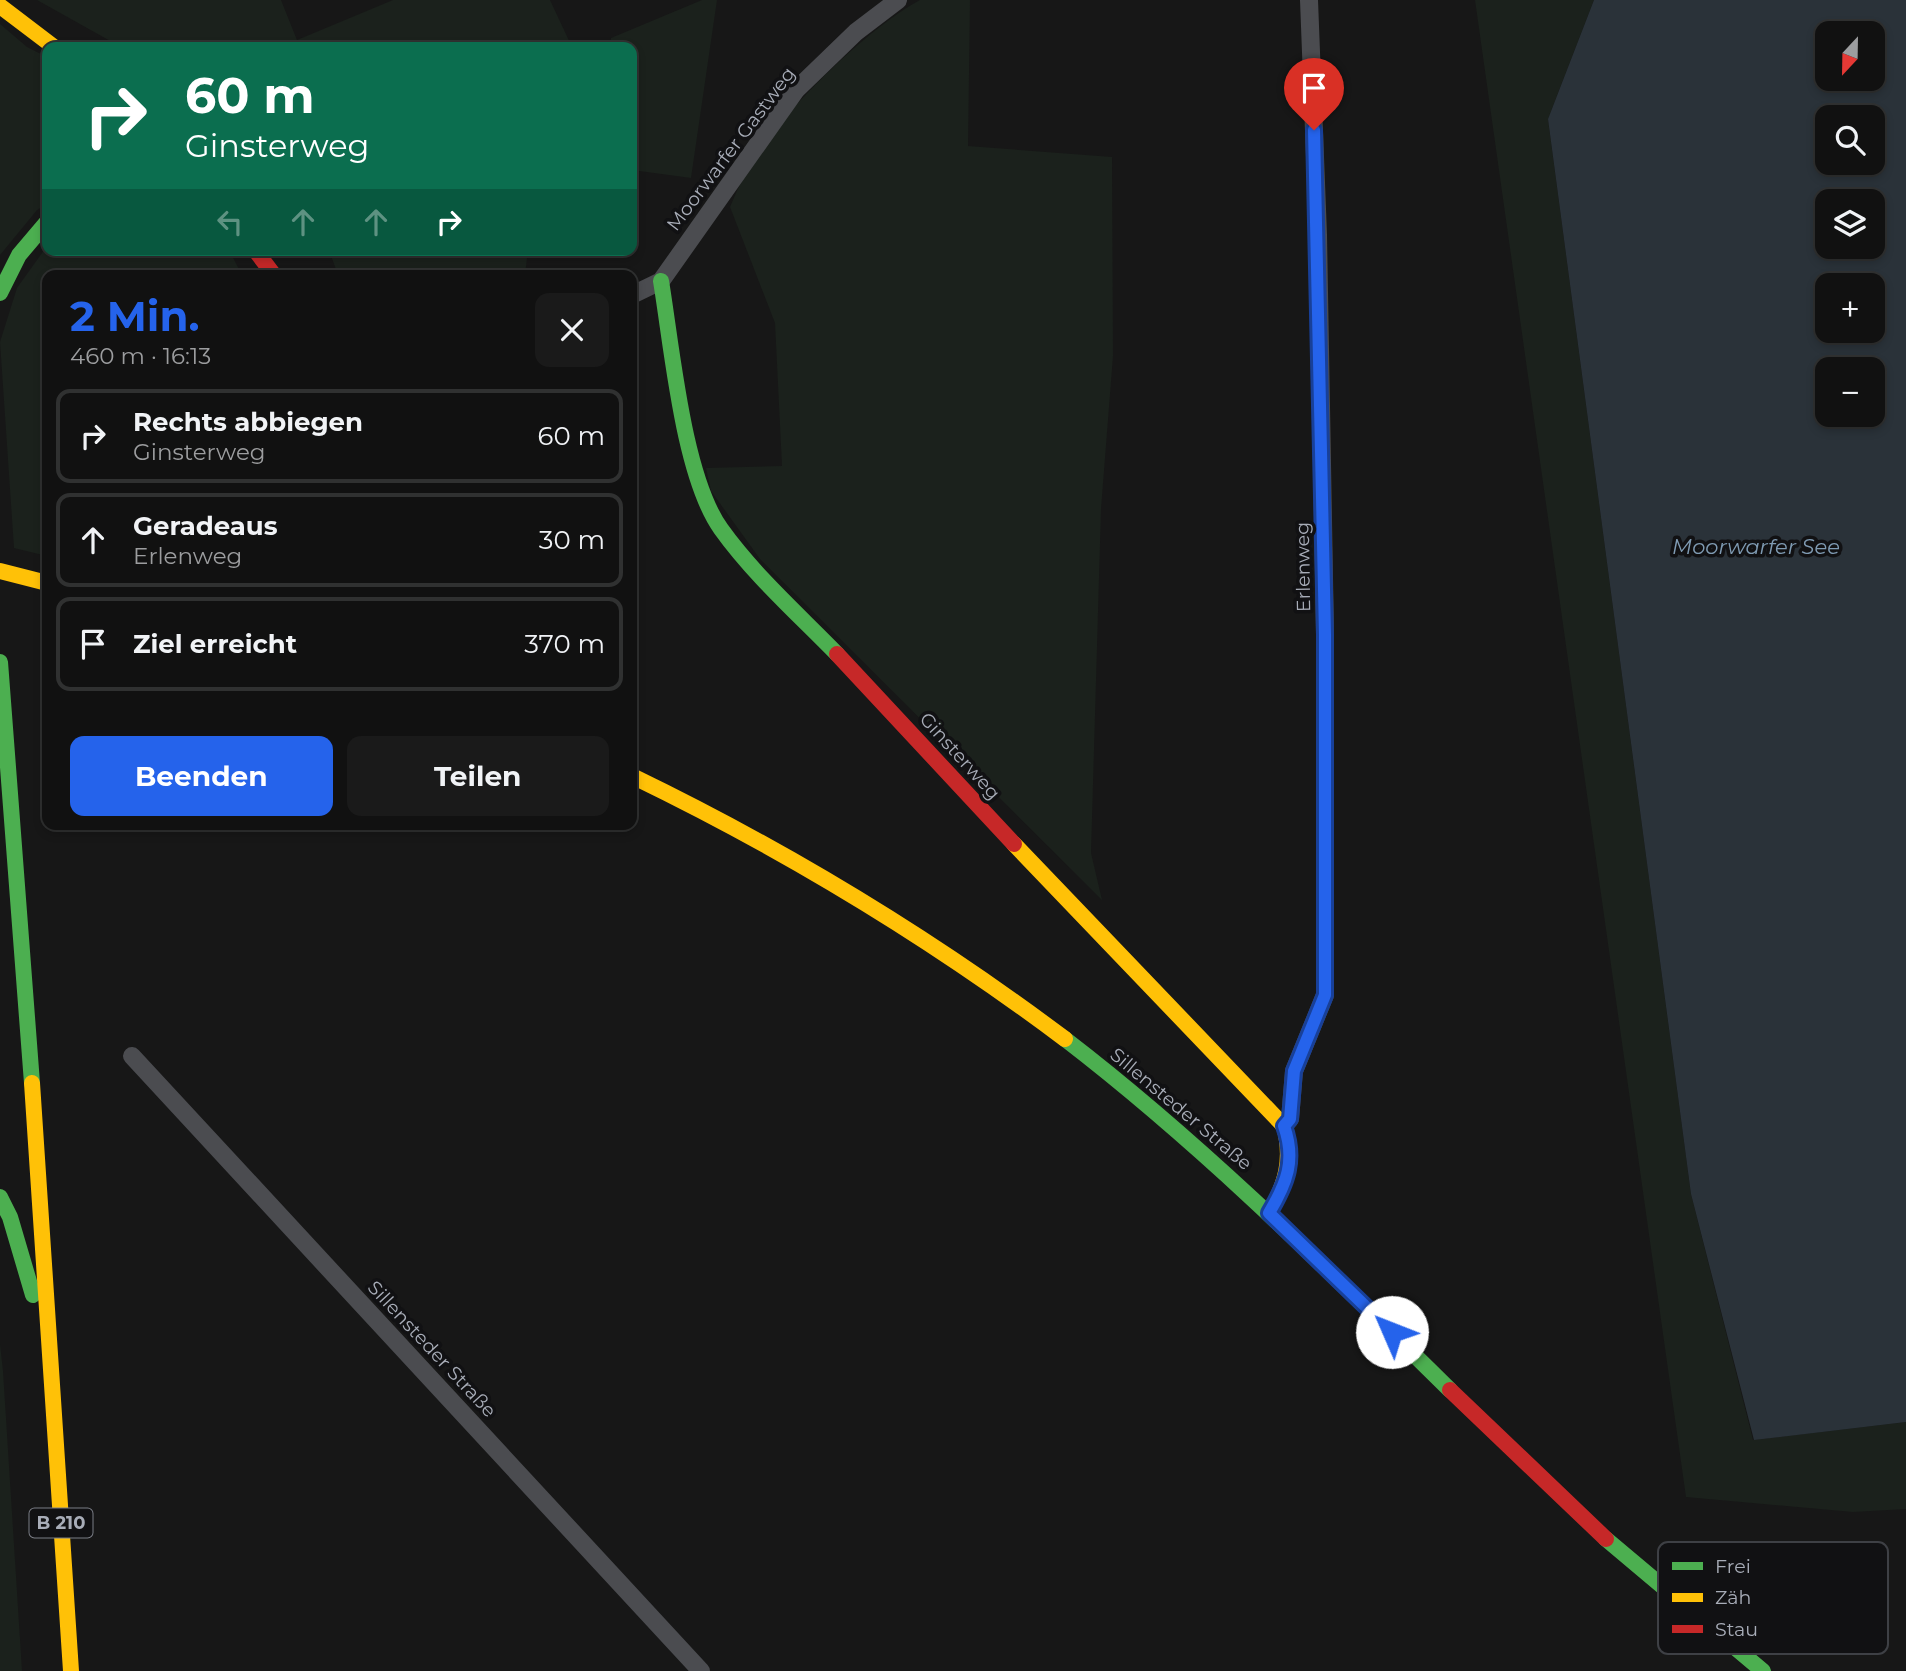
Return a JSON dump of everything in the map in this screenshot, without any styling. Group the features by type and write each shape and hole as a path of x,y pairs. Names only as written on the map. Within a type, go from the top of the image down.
{"main road":[{"path":"0,6 47,42"},
{"path":"0,293 12,265 32,235 42,226"},
{"path":"262,256 280,270"},
{"name":"Ginsterweg","path":"661,281 684,417 699,484 720,528 758,573 860,677 962,790 1284,1126"},
{"path":"0,571 42,582"},
{"name":"B 210","path":"0,662 71,1671"},
{"path":"0,747 5,727"},
{"name":"Sillensteder Straße","path":"637,779 776,852 882,914 984,979 1068,1041 1269,1213 1550,1488 1658,1581"},
{"path":"1269,1213 1285,1186 1291,1164 1284,1126"},
{"path":"0,1198 28,1275 51,1375"},
{"name":"Sillensteder Straße","path":"1743,1654 1763,1671"}],"street":[{"name":"Moorwarfer Gastweg","path":"637,293 661,281 796,90 856,32 898,0"},
{"name":"Erlenweg","path":"1284,1126 1290,1119 1294,1071 1325,995 1325,621 1318,235 1309,0"},
{"name":"Sillensteder Straße","path":"132,1056 701,1671"}],"shaded area":[{"path":"37,0 281,0 297,40 393,0 550,0 570,42 112,42"},
{"path":"702,0 717,0 691,178 637,171 637,42 611,42 611,38"},
{"path":"920,0 970,0 968,146 1112,157 1113,356 1101,509 1091,853 1102,900 760,559 711,491 706,468 782,466 775,323 730,207 738,189 768,139 806,94 877,29"},
{"path":"1475,0 1594,0 1548,119 1691,1194 1753,1440 1906,1422 1906,1509 1853,1512 1686,1497"},
{"path":"0,24 27,47 42,54 42,207 0,255"},
{"path":"42,253 42,256 232,256 239,270 42,270 42,555 14,548 0,342 17,288"},
{"path":"331,256 527,256 526,270 336,270"},
{"path":"0,1344 3,1371 22,1671 0,1671"}],"water":[{"name":"Moorwarfer See","path":"1594,0 1906,0 1906,1422 1754,1440 1691,1194 1548,119"}],"traffic: fast":[{"path":"0,293 19,255 42,228"},
{"path":"661,281 688,445 708,506 721,529 748,562 837,654"},
{"path":"0,662 32,1083"},
{"path":"1065,1039 1215,1164 1450,1390"},
{"path":"0,1197 10,1217 33,1295"},
{"path":"1606,1539 1658,1583"},
{"path":"1743,1654 1763,1671"}],"traffic: slow":[{"path":"0,6 47,42"},
{"path":"0,571 42,582"},
{"path":"637,778 745,834 855,897 961,965 1065,1039"},
{"path":"1014,844 1284,1126 1288,1160 1284,1181 1269,1213"},
{"path":"32,1083 71,1671"}],"traffic: jam":[{"path":"260,256 270,270"},
{"path":"837,654 1014,844"},
{"path":"1450,1390 1606,1539"}],"route":[{"path":"1314,130 1325,635 1325,995 1294,1071 1290,1119 1284,1126 1289,1141 1291,1164 1285,1186 1269,1213 1392,1332"}]}
